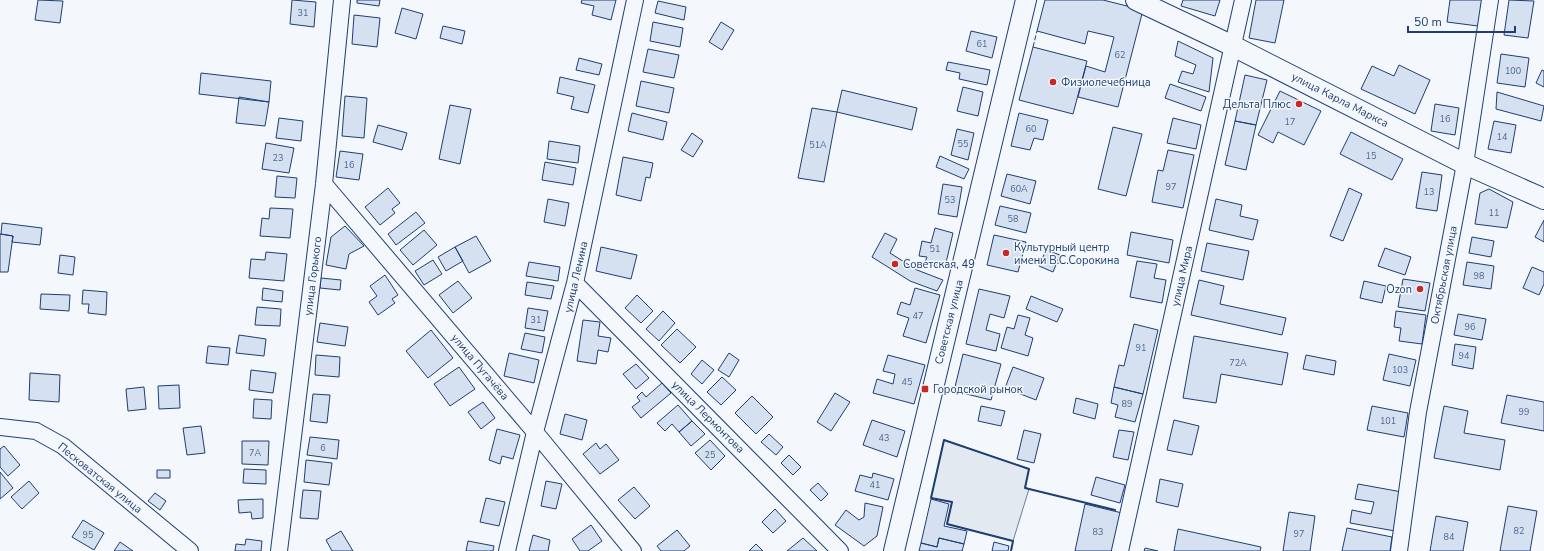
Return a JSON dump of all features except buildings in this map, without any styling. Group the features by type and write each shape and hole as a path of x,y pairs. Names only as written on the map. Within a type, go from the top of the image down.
{"main road":[{"name":"Советская улица","path":"894,551 1026,0"},
{"name":"улица Карла Маркса","path":"1136,0 1233,46 1465,164 1544,199"}],"street":[{"name":"улица Горького","path":"279,551 324,184 342,0"},
{"name":"улица Ленина","path":"507,551 535,432 575,283 635,0"},
{"name":"улица Мира","path":"1120,551 1243,0"},
{"name":"Октябрьская улица","path":"1399,551 1418,412 1465,164 1490,0"},
{"name":"улица Пугачёва","path":"324,184 535,432 633,551"},
{"name":"улица Лермонтова","path":"575,283 840,551"},
{"name":"Песковатская улица","path":"0,427 36,431 63,446 190,551"}],"shaded area":[{"path":"944,440 1029,469 1025,487 1029,489 1013,541 947,524 952,502 931,498"}],"fence":[{"path":"1033,47 1037,31"}],"wall":[{"path":"1011,551 1013,541 947,524 952,502 931,498 944,440 1029,469 1025,488 1115,510"}],"place":[{"name":"Физиолечебница","path":"1053,82"},
{"name":"Дельта Плюс","path":"1299,104"},
{"name":"Культурный центр имени В.С.Сорокина","path":"1006,253"},
{"name":"Советская, 49","path":"895,264"},
{"name":"Ozon","path":"1420,289"},
{"name":"Городской рынок","path":"925,389"}]}
